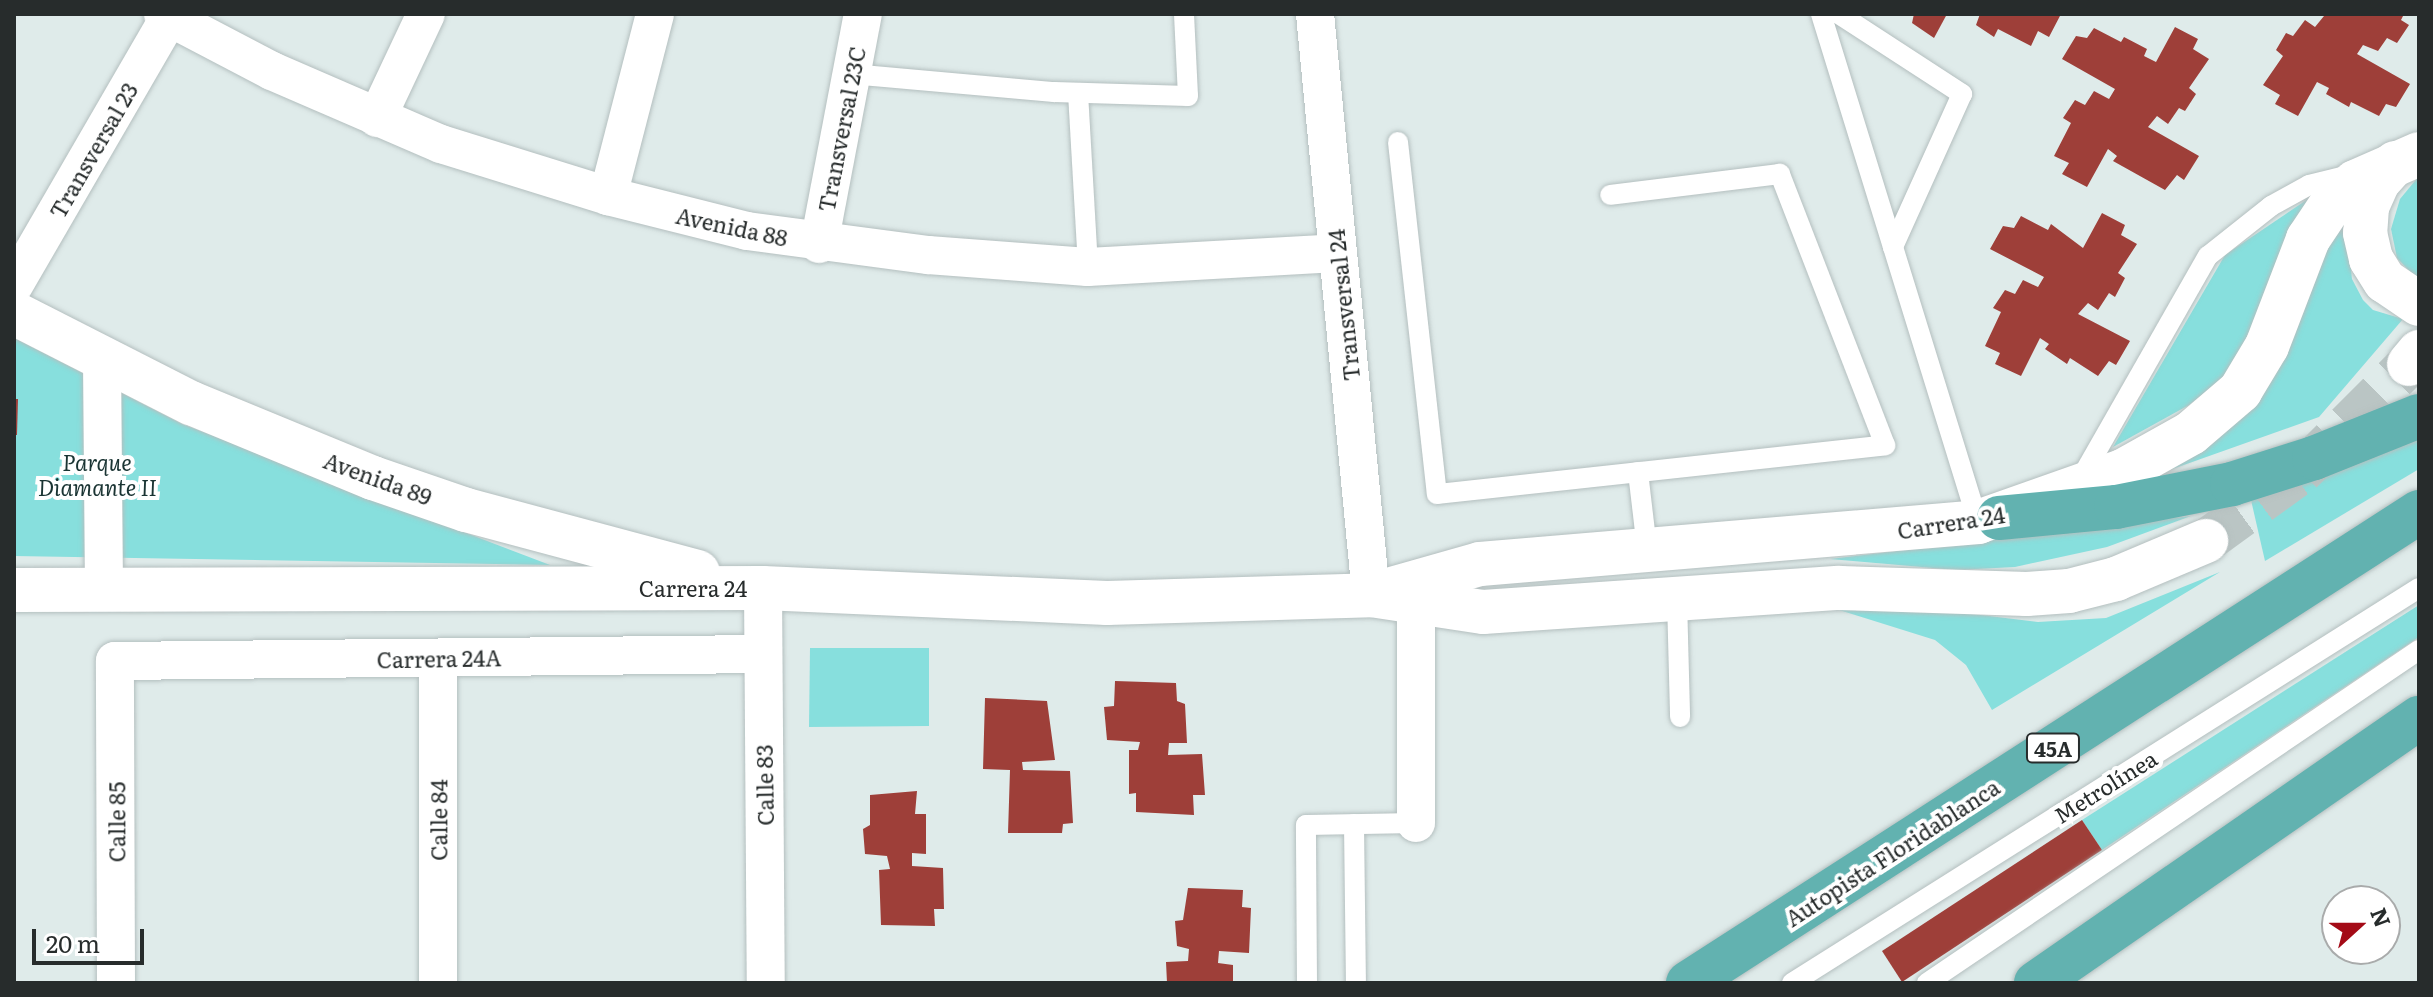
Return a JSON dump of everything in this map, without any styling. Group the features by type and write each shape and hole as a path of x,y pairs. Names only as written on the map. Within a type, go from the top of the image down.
{"highway":[{"path":"1988,520 2116,507 2204,491 2314,458 2419,416"},
{"name":"Autopista Floridablanca","path":"1688,983 2419,512"},
{"path":"2036,983 2419,718"}],"street":[{"path":"377,118 426,14"},
{"path":"608,196 655,14"},
{"name":"Transversal 23C","path":"819,244 863,14"},
{"name":"Transversal 24","path":"1315,14 1371,595"},
{"name":"Avenida 88","path":"168,15 377,118 608,196 819,244 1088,267 1337,253"},
{"name":"Transversal 23","path":"14,285 168,15"},
{"path":"2407,158 2378,182 2367,207 2365,233 2371,259 2385,281 2419,304"},
{"name":"Carrera 24","path":"1371,595 1480,564 1988,520 2073,492 2165,450 2219,412 2257,366 2318,222 2355,182 2407,158"},
{"name":"Avenida 89","path":"14,313 102,360 360,473 563,538 763,588"},
{"path":"102,360 104,589"},
{"path":"560,588 570,582 578,564 577,553 563,538"},
{"name":"Carrera 24","path":"14,590 763,588 1107,603 1371,595 1483,612 1839,588 2027,594 2069,591 2116,579 2206,541"},
{"name":"Calle 83","path":"763,588 766,983"},
{"path":"1416,602 1416,823"},
{"name":"Carrera 24A","path":"115,661 763,654"},
{"name":"Calle 84","path":"438,658 438,983"},
{"name":"Calle 85","path":"115,661 116,983"}],"lane":[{"path":"851,74 1078,93 1188,96 1184,14"},
{"path":"1821,14 1893,247 1988,520"},
{"path":"1839,14 1962,94 1893,247"},
{"path":"1078,93 1088,267"},
{"path":"1398,142 1437,494 1885,445 1780,174 1610,195"},
{"path":"2073,492 2208,256 2230,234 2309,185 2407,158"},
{"path":"1638,472 1647,549"},
{"name":"Metrolínea","path":"1792,983 2419,588"},
{"path":"1677,599 1680,717"},
{"path":"1927,983 2419,650"},
{"path":"1307,983 1306,825 1416,823"},
{"path":"1354,824 1356,983"}],"green space":[{"path":"2419,176 2419,281 2397,258 2391,229 2400,199"},
{"path":"2308,199 2268,301 2225,377 2189,405 2113,447 2225,255"},
{"path":"2345,213 2352,279 2363,300 2373,310 2403,319 2319,417 2119,488 2169,465 2321,258"},
{"name":"Parque Diamante II","path":"14,338 182,424 550,565 14,556"},
{"path":"2419,437 2419,469 2265,561 2251,500"},
{"path":"2191,516 2107,547 2015,567 1956,570 1830,559"},
{"path":"2220,572 1992,710 1966,665 1935,640 1836,609 1948,611 2038,622 2106,618"},
{"path":"2419,605 2419,637 2102,850 2082,820"},
{"path":"810,648 929,648 929,726 809,727"}],"building":[{"path":"1914,14 1947,14 1934,38 1912,23"},
{"path":"1980,14 2061,14 2049,37 2038,31 2031,46 1998,29 1994,37 1976,25"},
{"path":"2320,14 2404,14 2401,20 2409,25 2397,43 2387,38 2378,51 2363,45 2357,54 2410,84 2396,107 2386,104 2379,116 2351,102 2349,107 2326,94 2329,88 2317,82 2298,116 2275,104 2280,95 2263,85 2283,56 2276,50 2286,33 2293,36 2305,20 2315,27 2324,16"},
{"path":"2175,27 2198,39 2193,49 2209,59 2189,88 2196,94 2185,111 2179,108 2168,124 2157,116 2148,127 2199,156 2184,180 2177,175 2165,190 2113,161 2117,156 2108,149 2087,187 2062,174 2069,163 2054,156 2071,123 2063,118 2075,100 2085,105 2094,91 2109,99 2115,89 2062,59 2076,36 2087,38 2094,28 2121,42 2124,37 2147,49 2144,56 2156,62"},
{"path":"2102,213 2125,225 2121,235 2137,244 2118,273 2125,278 2115,297 2109,293 2098,310 2088,303 2078,314 2130,341 2116,365 2109,361 2098,376 2070,358 2067,364 2045,349 2049,344 2040,338 2021,376 1995,364 2000,353 1985,346 2001,312 1993,308 2005,290 2015,294 2023,280 2038,287 2044,277 1990,249 2003,226 2014,228 2021,216 2048,230 2051,224 2083,248"},
{"path":"14,399 18,399 17,435 14,435"},
{"path":"1115,681 1176,683 1177,701 1185,704 1187,743 1169,743 1168,755 1202,754 1205,795 1193,795 1194,815 1136,812 1136,793 1129,794 1129,750 1138,750 1140,742 1107,740 1104,707 1114,706"},
{"path":"985,698 1047,701 1055,760 1022,762 1023,770 1070,771 1073,823 1063,824 1062,833 1008,833 1010,770 983,769"},
{"path":"917,791 915,814 926,814 926,854 912,853 912,866 943,868 944,909 934,909 935,926 881,925 879,870 890,869 887,856 865,854 863,829 870,825 870,795"},
{"path":"2082,820 2102,850 1902,982 1882,951"},
{"path":"1188,888 1243,890 1242,907 1251,908 1249,953 1219,951 1218,963 1233,965 1233,983 1167,983 1166,962 1188,961 1189,949 1177,946 1175,921 1183,920"}],"tunnel":[{"path":"2206,541 2301,472 2409,364"}]}
